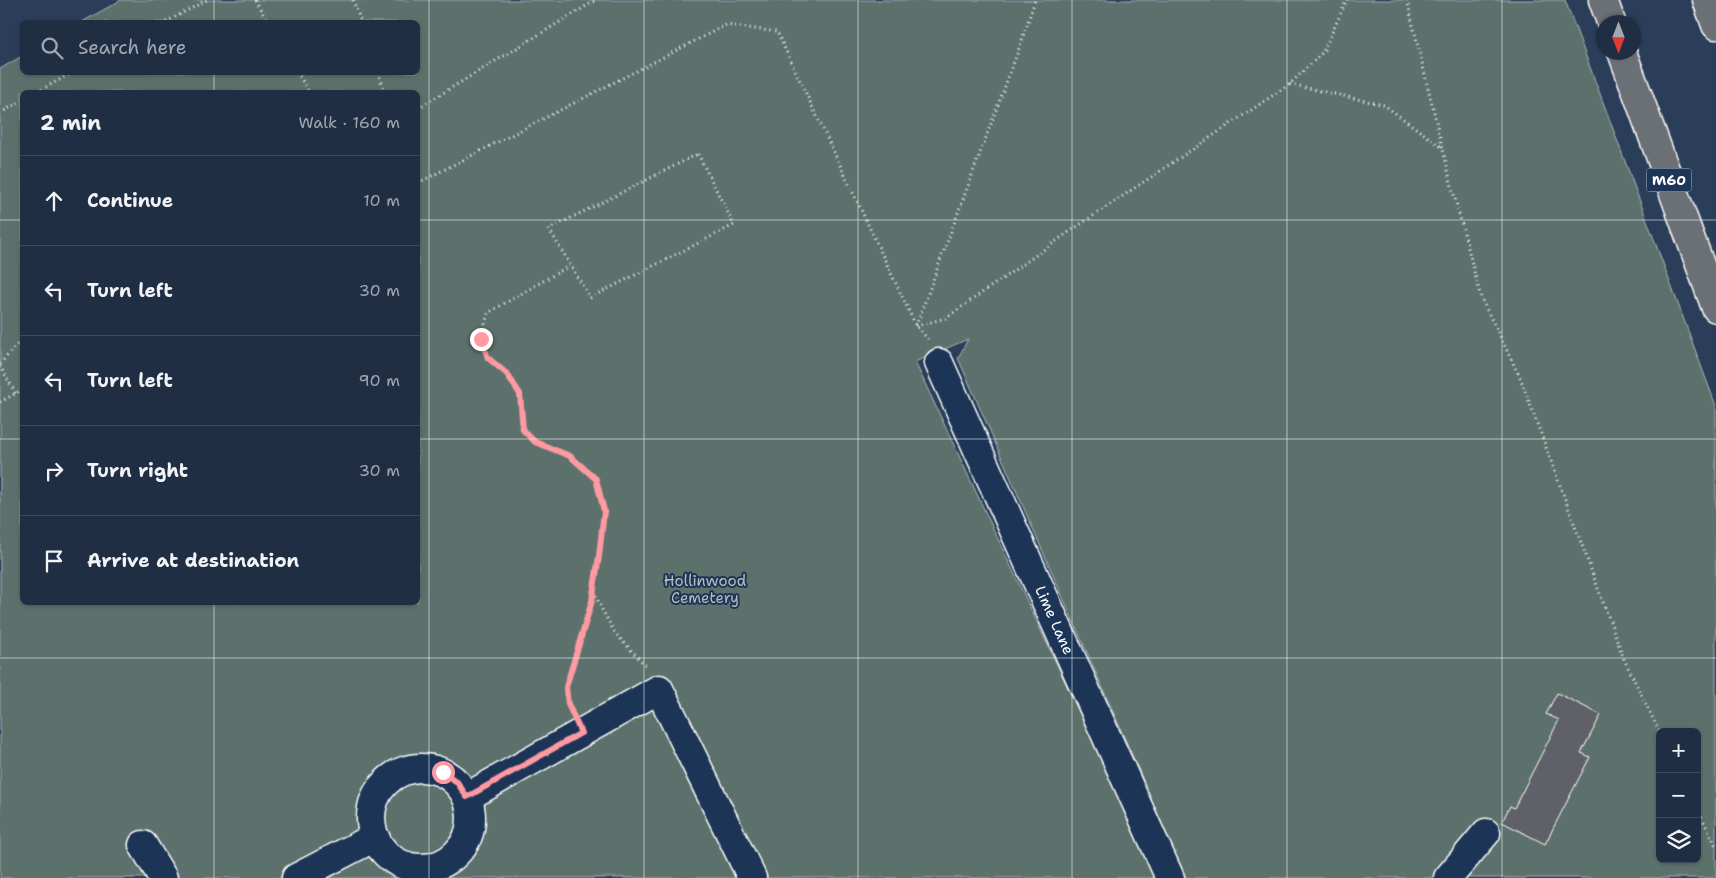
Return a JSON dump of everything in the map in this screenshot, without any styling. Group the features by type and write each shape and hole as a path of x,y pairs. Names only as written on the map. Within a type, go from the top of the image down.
{"highway":[{"path":"1602,0 1608,15"},
{"path":"1707,0 1716,25"},
{"name":"M60","path":"1625,60 1716,308"}],"street":[{"name":"Lime Lane","path":"939,363 1170,878"},
{"path":"467,797 659,690 752,878"},
{"path":"426,768 443,772 457,782 467,797 471,813 470,830 463,845 441,872 407,866 394,860 382,850 375,837 371,820 373,803 381,788 393,776 409,769 426,768"},
{"path":"1448,878 1486,833"},
{"path":"296,878 375,837"},
{"path":"143,845 163,878"}],"path":[{"path":"170,20 207,0"},
{"path":"255,0 267,20"},
{"path":"353,0 360,20"},
{"path":"420,107 596,0"},
{"path":"916,326 1035,0"},
{"path":"916,326 946,318 1069,232 1290,84 1323,52 1347,0"},
{"path":"1407,0 1442,148 1481,298 1520,377 1624,659 1658,728"},
{"path":"420,182 726,25 777,32 916,326 931,343 939,363"},
{"path":"41,90 68,75"},
{"path":"299,75 308,90"},
{"path":"379,75 384,90"},
{"path":"1290,84 1384,105 1442,148"},
{"path":"0,113 20,102"},
{"path":"698,154 734,225 590,298 570,266 549,230 698,154"},
{"path":"570,266 488,313 481,339 488,358 507,374 520,394 523,430 535,442 570,456 596,479 604,511 599,556 592,601 566,687 568,704 581,733"},
{"path":"16,394 0,365 20,341"},
{"path":"0,402 20,391"},
{"path":"594,589 600,606 615,633 645,664 659,690"},
{"path":"1701,816 1716,846"}],"green space":[{"name":"Hollinwood Cemetery","path":"121,0 1565,0 1716,406 1716,878 1186,878 958,358 968,339 915,362 1157,878 0,878 0,69 20,57 20,75 420,75 420,20 86,20"}],"building":[{"path":"1557,693 1601,715 1581,753 1590,757 1545,844 1502,822 1510,806 1514,808 1559,720 1546,714"}],"route":[{"path":"443,772 457,782 467,797 581,733 568,704 566,687 592,601 604,511 596,479 570,456 535,442 523,430 520,394 507,374 488,358 481,339"}]}
